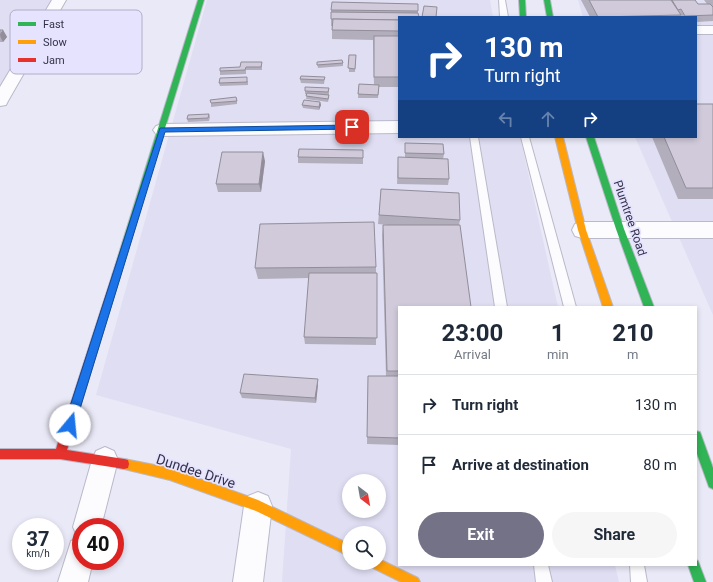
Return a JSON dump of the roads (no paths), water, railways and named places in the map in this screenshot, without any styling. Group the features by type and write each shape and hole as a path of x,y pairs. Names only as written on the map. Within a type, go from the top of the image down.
{"main road":[{"path":"60,454 162,130 201,0"},
{"path":"522,0 523,16"},
{"path":"547,0 550,16"},
{"path":"559,138 582,230 608,306"},
{"name":"Plumtree Road","path":"590,138 620,229 649,306"},
{"path":"697,439 713,482"},
{"name":"Dundee Drive","path":"0,454 60,454 105,460 170,474 258,506 342,547"},
{"path":"694,566 700,582"},
{"path":"386,568 414,582"}],"street":[{"path":"53,10 59,0"},
{"path":"697,30 713,30"},
{"path":"0,101 16,74"},
{"path":"162,130 398,127"},
{"path":"582,230 713,230"},
{"path":"89,518 105,460"},
{"path":"248,582 258,506"},
{"path":"73,582 76,570"}],"lane":[{"path":"502,0 504,16"},
{"path":"474,138 501,306"},
{"path":"526,138 570,306"},
{"path":"541,566 544,582"},
{"path":"637,566 640,582"}]}
